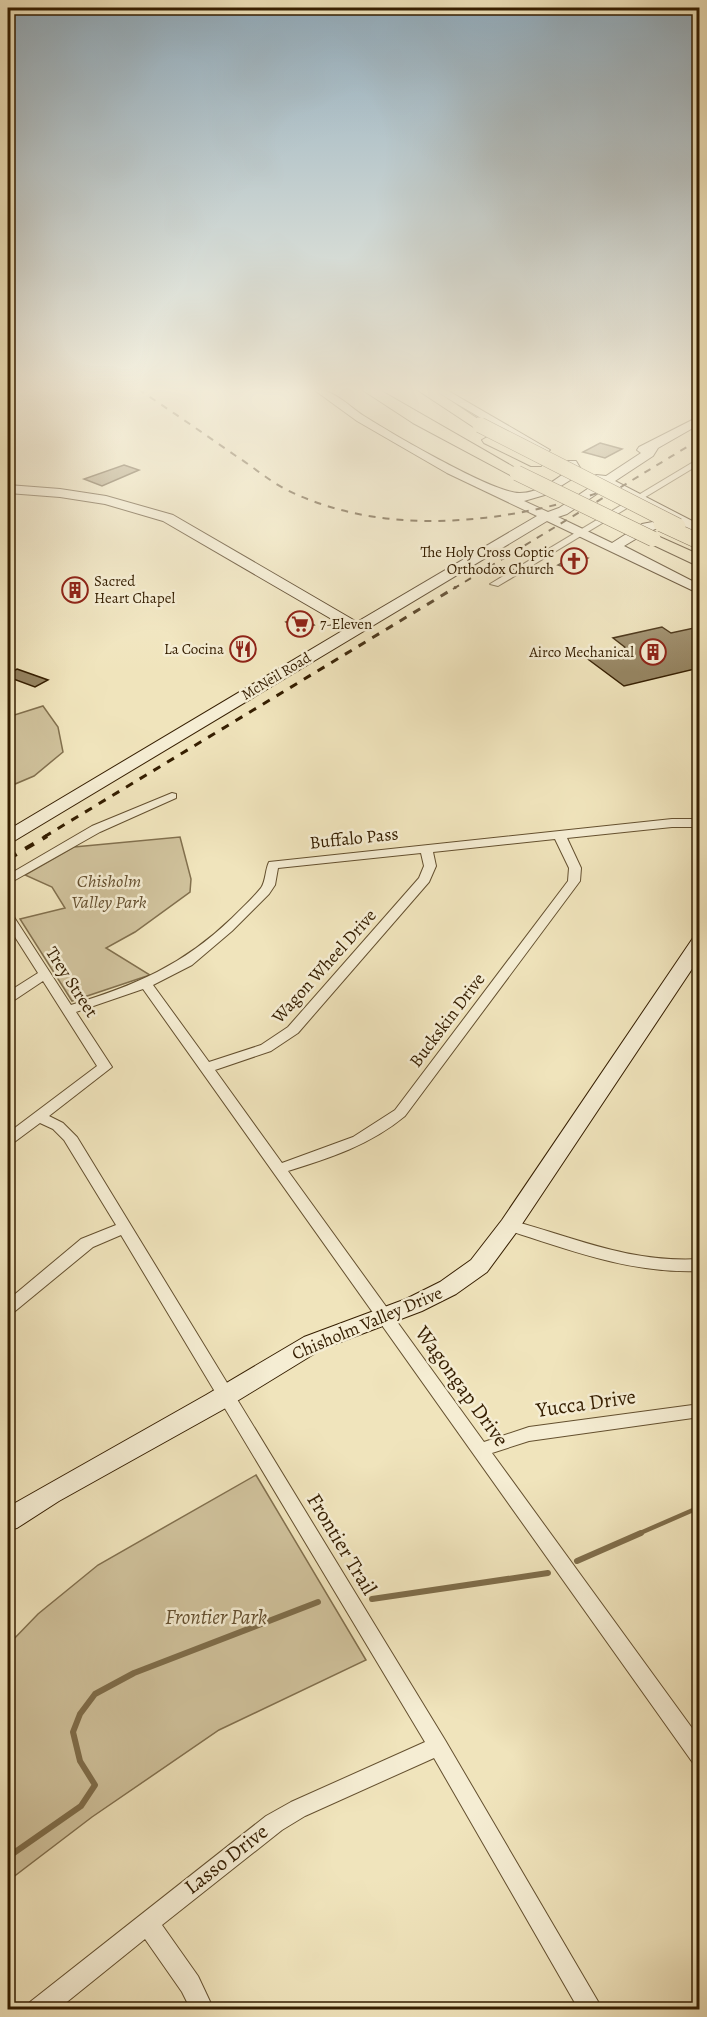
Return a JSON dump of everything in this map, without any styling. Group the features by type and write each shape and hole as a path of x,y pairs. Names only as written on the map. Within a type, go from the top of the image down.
{"highway":[{"path":"559,483 666,533 699,562"},
{"path":"566,483 699,534"},
{"path":"587,483 699,551"},
{"path":"666,533 699,534"}],"main road":[{"path":"477,483 699,590"},
{"path":"496,493 514,497 536,495 556,483"},
{"name":"McNeil Road","path":"8,837 545,517 563,511 597,483"},
{"path":"610,483 640,498 699,534"},
{"path":"8,489 98,499 139,508 168,518 357,628"},
{"path":"619,552 617,545 653,522 666,521 699,534"},
{"name":"Chisholm Valley Drive","path":"8,1520 313,1343 414,1305 465,1278 491,1253 699,942"}],"street":[{"path":"495,584 663,483"},
{"path":"8,880 96,829 172,796"},
{"name":"Buffalo Pass","path":"68,1010 145,983 198,954 254,903 269,885 273,865 559,834 672,823 699,823"},
{"name":"Buckskin Drive","path":"279,1169 363,1139 400,1113 574,881 575,868 559,834"},
{"name":"Wagon Wheel Drive","path":"206,1068 258,1052 293,1030 423,883 430,866 426,848"},
{"name":"Trey Street","path":"8,917 105,1067 38,1117"},
{"path":"8,998 45,974"},
{"name":"Wagongap Drive","path":"145,983 699,1756"},
{"path":"8,1140 38,1117"},
{"name":"Frontier Trail","path":"38,1117 58,1126 70,1137 438,1746 592,2010"},
{"path":"510,1225 619,1259 672,1267 699,1265"},
{"path":"8,1308 87,1244 124,1228"},
{"name":"Yucca Drive","path":"480,1450 529,1434 699,1410"},
{"name":"Lasso Drive","path":"38,2010 274,1823 298,1809 438,1746"},
{"path":"147,1922 190,1984 203,2010"}],"green space":[{"path":"43,706 58,727 63,752 34,776 8,787 8,717"},
{"name":"Chisholm Valley Park","path":"180,837 191,879 190,892 135,932 106,948 150,975 72,1001 20,919 65,908 52,887 25,875 74,847"},
{"name":"Frontier Park","path":"256,1475 366,1660 219,1730 92,1817 8,1881 8,1645 38,1614 98,1565"}],"building":[{"name":"The Holy Cross Coptic Orthodox Church","path":"575,555 588,558 571,569 558,565"},
{"name":"7-Eleven","path":"302,617 314,625 298,630 286,622"},
{"name":"Airco Mechanical","path":"662,627 671,633 694,628 699,632 699,668 624,686 585,657 626,648 613,638"},
{"path":"17,669 48,680 35,687 8,677 8,674"}],"waterway":[{"path":"638,1534 700,1507"},
{"path":"577,1561 641,1533"},
{"path":"372,1599 548,1573"},
{"path":"8,1857 81,1806 95,1785 80,1761 73,1732 80,1714 95,1694 134,1673 318,1602"}],"railway":[{"path":"275,483 323,505 362,515 402,520 442,521 483,518 523,512 601,492"},
{"path":"453,589 627,483"},
{"path":"44,837 456,587"},
{"path":"8,859 47,836"}],"place":[{"name":"The Holy Cross Coptic Orthodox Church","path":"574,561"},
{"name":"Sacred Heart Chapel","path":"75,590"},
{"name":"7-Eleven","path":"300,624"},
{"name":"La Cocina","path":"243,649"},
{"name":"Airco Mechanical","path":"653,652"}]}
